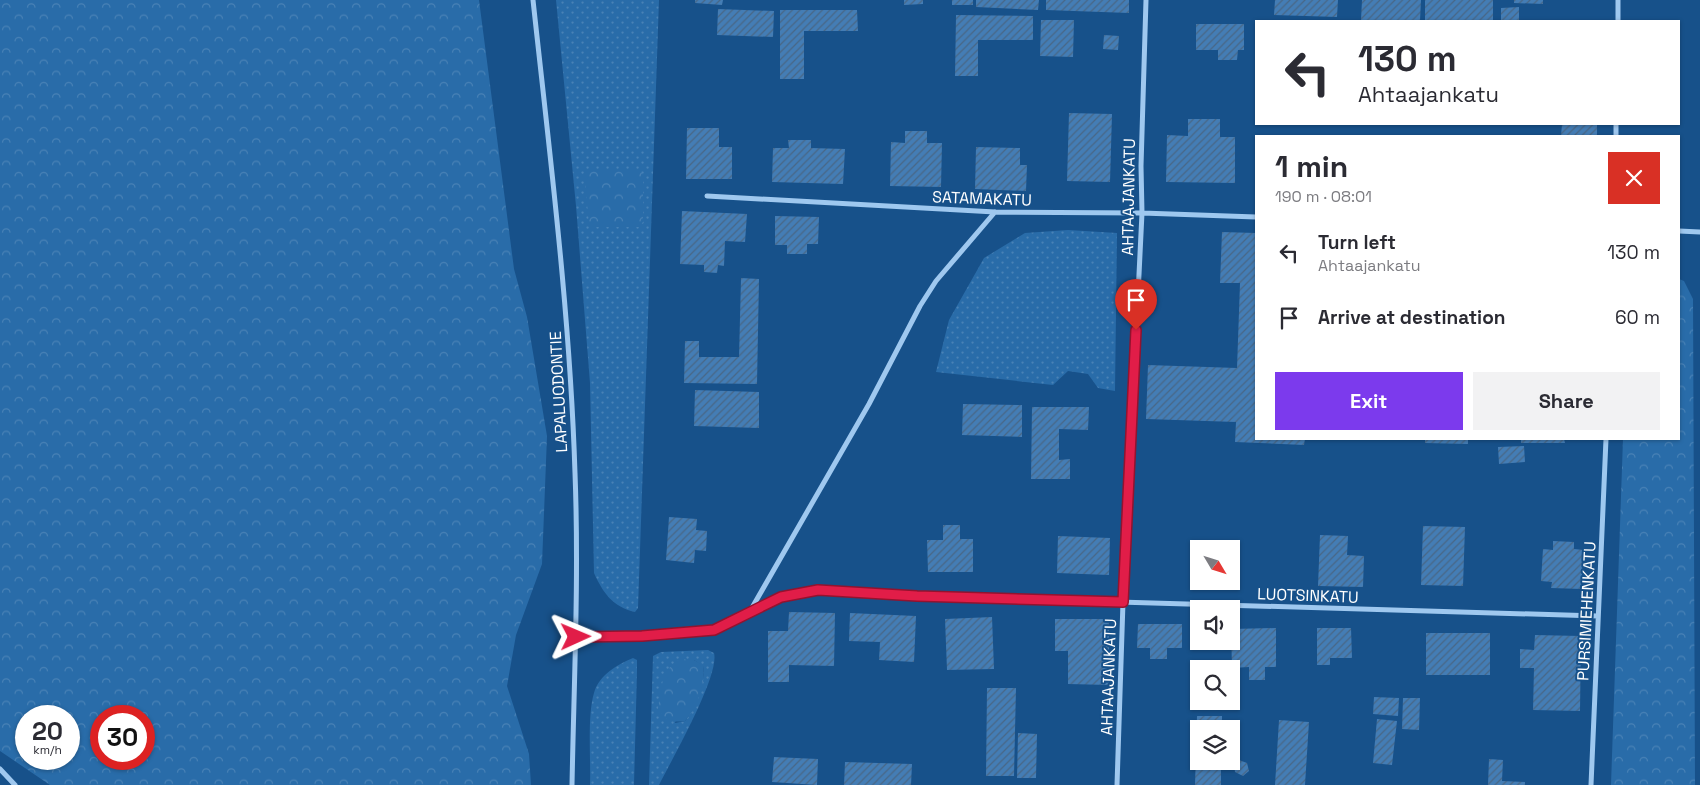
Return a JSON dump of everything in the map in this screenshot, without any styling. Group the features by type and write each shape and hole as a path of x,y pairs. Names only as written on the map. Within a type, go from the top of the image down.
{"street":[{"name":"LAPALUODONTIE","path":"533,0 567,314 575,473 576,637 572,785"},
{"name":"AHTAAJANKATU","path":"1117,785 1123,602 1142,213 1146,0"},
{"path":"1618,0 1618,20"},
{"name":"SATAMAKATU","path":"706,196 995,212 1142,213 1255,217"},
{"path":"748,615 869,404 920,306 942,274 995,212"},
{"path":"1680,231 1700,232"},
{"name":"PURSIMIEHENKATU","path":"1590,785 1606,440"},
{"name":"LUOTSINKATU","path":"576,637 714,630 748,615 781,597 818,590 926,596 1598,616"},
{"path":"0,769 15,785"}],"green space":[{"path":"0,0 479,0 514,269 527,317 547,436 542,564 516,635 507,686 529,754 531,785 50,785 28,770 80,770 80,705 15,705 15,761 0,751"},
{"path":"556,0 659,0 638,608 635,612 615,603 605,593 594,573 590,383 576,206"},
{"path":"587,170 638,170 643,174 643,222 639,227 594,227 589,222 584,175"},
{"path":"1068,230 1117,233 1115,391 1098,388 1088,374 1068,371 1053,385 936,372 949,320 984,258 1025,233"},
{"path":"1680,279 1684,281 1693,299 1695,785 1611,785 1623,440 1680,440"},
{"path":"708,650 714,653 714,664 710,680 702,698 659,785 649,785 653,656 661,652","holes":["694,660 703,666 703,680 699,695 685,721 675,723"]},
{"path":"633,658 637,660 634,785 590,785 590,725 592,702 596,687 615,667"},
{"path":"681,659 694,660 703,665 704,673 702,688 697,702 685,721 676,722 663,716 658,709 663,680 669,668"}],"building":[{"path":"695,0 723,0 722,5 695,3"},
{"path":"904,0 923,0 923,4 904,5"},
{"path":"952,0 973,0 973,5 952,5"},
{"path":"976,0 1039,0 1038,10 976,7"},
{"path":"1046,0 1129,0 1129,13 1046,10"},
{"path":"1275,0 1338,0 1337,17 1274,15"},
{"path":"1362,0 1421,0 1420,20 1361,20"},
{"path":"1425,0 1493,0 1493,20 1425,20"},
{"path":"1514,0 1543,0 1543,4 1514,3"},
{"path":"1519,7 1519,20 1501,20 1501,8"},
{"path":"718,9 774,11 773,37 717,35"},
{"path":"780,10 857,10 858,31 804,31 804,79 780,79"},
{"path":"956,15 1033,16 1033,40 978,40 978,76 955,76"},
{"path":"1041,20 1074,20 1073,57 1040,56"},
{"path":"1196,24 1244,24 1244,50 1238,50 1237,60 1218,60 1218,50 1196,50"},
{"path":"1104,35 1119,36 1118,50 1103,49"},
{"path":"1069,113 1112,114 1110,182 1067,181"},
{"path":"1188,119 1220,119 1220,137 1235,137 1235,183 1166,182 1167,135 1188,136"},
{"path":"1562,125 1597,125 1597,135 1561,135"},
{"path":"687,128 719,128 719,147 732,147 732,179 686,179"},
{"path":"905,131 927,131 927,143 942,143 941,187 890,186 891,142 905,143"},
{"path":"788,140 811,140 811,148 845,149 843,184 772,182 773,148 789,148"},
{"path":"976,147 1020,148 1020,165 1027,165 1026,191 975,189"},
{"path":"682,211 747,214 745,242 725,241 724,266 718,265 717,273 704,272 704,265 680,264"},
{"path":"775,216 819,217 818,244 807,244 807,254 787,254 787,245 775,245"},
{"path":"1222,232 1255,233 1255,440 1305,440 1304,445 1235,442 1236,422 1146,419 1148,365 1237,368 1240,283 1220,283"},
{"path":"741,278 759,279 757,384 684,383 685,341 699,341 699,357 739,357"},
{"path":"695,390 759,392 759,428 694,426"},
{"path":"963,404 1022,405 1022,437 962,435"},
{"path":"1032,407 1089,407 1088,430 1059,429 1059,460 1070,459 1070,479 1031,479"},
{"path":"1425,440 1468,440 1468,444 1425,443"},
{"path":"1521,440 1564,440 1565,443 1521,443"},
{"path":"1524,446 1525,462 1499,464 1498,447"},
{"path":"669,517 697,519 696,530 707,531 706,551 695,550 694,563 666,560"},
{"path":"943,525 960,525 960,539 973,539 973,572 928,572 927,540 943,540"},
{"path":"1423,526 1465,527 1463,586 1421,585"},
{"path":"1320,535 1348,536 1347,555 1364,556 1363,587 1318,586"},
{"path":"1058,536 1110,538 1109,575 1057,573"},
{"path":"1553,541 1574,542 1574,549 1584,550 1581,589 1551,588 1552,582 1541,581 1543,549 1553,550"},
{"path":"789,612 835,613 834,666 789,665 789,682 768,682 768,631 788,631"},
{"path":"850,613 916,616 914,662 879,660 880,642 849,641"},
{"path":"992,617 994,669 947,670 945,619"},
{"path":"1055,619 1109,619 1109,685 1068,684 1068,651 1055,651"},
{"path":"1138,624 1182,624 1182,648 1167,648 1167,659 1150,659 1150,648 1137,648"},
{"path":"1276,628 1276,667 1265,667 1265,680 1249,680 1249,667 1240,668 1240,660 1232,660 1232,650 1240,650 1240,629"},
{"path":"1317,628 1351,628 1352,658 1330,658 1330,665 1317,665"},
{"path":"1426,633 1490,633 1490,675 1426,675"},
{"path":"1535,635 1581,636 1580,711 1533,710 1534,668 1520,668 1520,649 1534,650"},
{"path":"987,688 1016,688 1014,776 986,776"},
{"path":"1374,697 1399,698 1398,716 1373,714"},
{"path":"1403,698 1420,698 1419,730 1402,729"},
{"path":"1197,716 1222,716 1222,720 1197,720"},
{"path":"1377,719 1397,721 1392,765 1373,763"},
{"path":"1279,720 1309,722 1305,785 1275,785"},
{"path":"1018,733 1037,734 1036,778 1017,778"},
{"path":"774,757 818,759 817,785 772,782"},
{"path":"1489,759 1503,760 1502,781 1525,782 1525,785 1488,785"},
{"path":"1240,760 1247,763 1249,771 1243,776 1235,770 1240,770"},
{"path":"845,762 912,764 911,785 844,785"},
{"path":"1195,770 1221,770 1221,785 1195,785"}],"route":[{"path":"576,637 642,636 714,630 728,625 781,597 818,590 917,596 1123,602 1136,330"}]}
